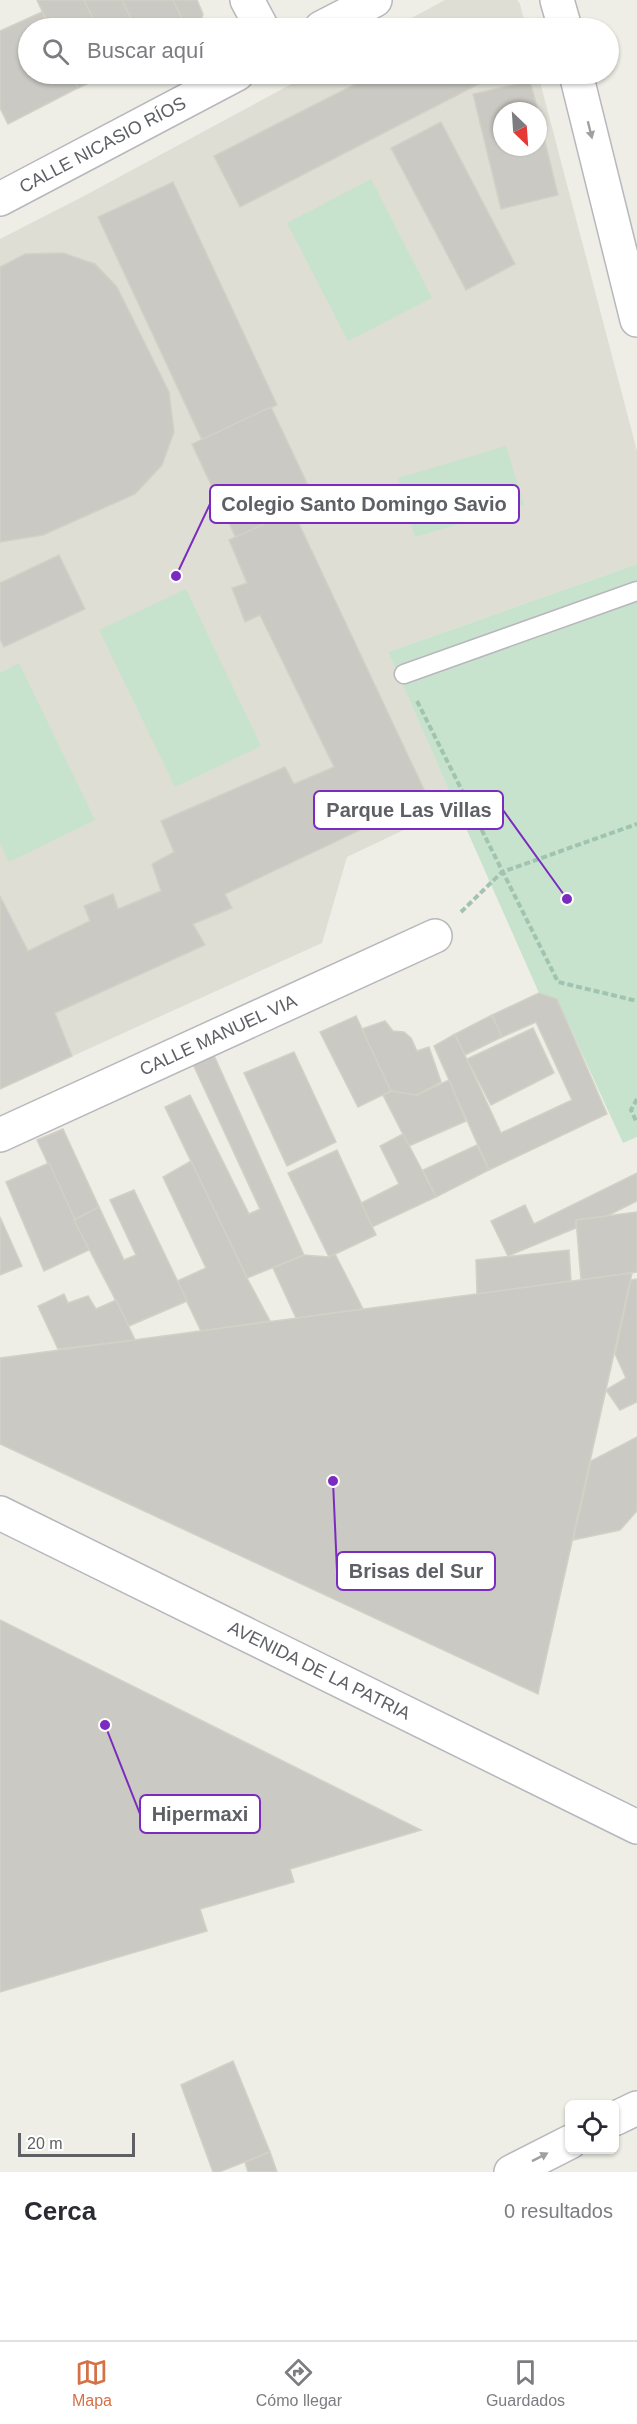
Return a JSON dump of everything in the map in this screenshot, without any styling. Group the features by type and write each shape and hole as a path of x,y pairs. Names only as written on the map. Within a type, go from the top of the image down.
{"street":[{"path":"247,0 257,18"},
{"path":"340,18 375,0"},
{"path":"557,0 562,18"},
{"name":"CALLE NICASIO RÍOS","path":"0,199 218,84"},
{"path":"578,84 637,320"},
{"name":"CALLE MANUEL VIA","path":"0,1135 435,936"},
{"name":"AVENIDA DE LA PATRIA","path":"0,1513 637,1827"},
{"path":"619,2117 637,2108"},
{"path":"511,2172 565,2145"}],"lane":[{"path":"404,674 637,591"}],"path":[{"path":"404,674 558,982 637,1001"},
{"path":"435,936 502,872 637,824"},
{"path":"637,1099 631,1110 637,1123"}],"shaded area":[{"path":"445,0 517,0 524,18 412,18"},
{"path":"291,84 541,84 545,102 493,102 493,156 547,156 547,108 637,451 637,564 388,652 456,805 347,857 322,943 0,1089 0,239"}],"green space":[{"path":"371,179 432,298 348,341 287,223"},
{"path":"506,446 524,505 415,537 398,478"},
{"path":"637,564 637,1137 623,1143 557,999 539,993 388,652"},
{"path":"186,589 261,746 175,787 99,630"},
{"path":"19,663 95,820 9,862 0,843 0,673"}],"building":[{"path":"37,0 84,0 93,18 45,18"},
{"path":"84,0 122,0 131,18 93,18"},
{"path":"122,0 173,0 182,18 131,18"},
{"path":"173,0 197,0 203,14 202,18 182,18"},
{"path":"42,12 45,18 29,18"},
{"path":"18,23 18,84 76,84 78,88 8,124 0,108 0,31"},
{"path":"355,84 479,84 240,207 214,156"},
{"path":"517,84 531,84 536,102 493,102 493,156 547,156 547,150 558,195 501,209 473,94"},
{"path":"441,122 515,264 466,290 391,148"},
{"path":"173,182 277,405 202,440 98,217"},
{"path":"63,253 95,264 117,287 169,392 174,432 162,465 135,494 43,535 0,542 0,267 25,254"},
{"path":"271,407 315,500 236,538 192,444"},
{"path":"293,511 428,798 225,894 232,908 193,924 205,945 55,1013 72,1056 0,1089 0,896 28,951 90,921 84,906 113,894 118,909 161,891 152,864 174,852 161,821 285,767 294,784 334,767 260,615 245,622 232,588 247,583 229,540"},
{"path":"59,555 85,609 4,647 0,639 0,583"},
{"path":"539,993 557,999 607,1114 489,1170 434,1046 455,1034 501,1133 572,1100 536,1022 502,1037 492,1015"},
{"path":"492,1015 502,1037 465,1055 455,1034"},
{"path":"356,1016 391,1091 358,1107 320,1032"},
{"path":"385,1021 393,1031 404,1032 411,1038 417,1051 429,1047 441,1082 417,1095 404,1095 391,1091 362,1029"},
{"path":"533,1028 554,1073 491,1105 467,1059"},
{"path":"212,1051 304,1255 247,1278 165,1107 190,1095 249,1214 260,1209 191,1060"},
{"path":"294,1052 336,1142 287,1166 244,1073"},
{"path":"449,1080 466,1121 409,1146 383,1095 391,1091 417,1095"},
{"path":"63,1129 99,1207 74,1220 37,1140"},
{"path":"403,1134 436,1197 372,1227 361,1203 399,1184 380,1146"},
{"path":"477,1145 489,1170 436,1197 423,1170"},
{"path":"337,1150 376,1235 329,1257 288,1173"},
{"path":"191,1161 270,1321 201,1331 177,1281 206,1268 163,1177"},
{"path":"49,1163 89,1250 44,1271 6,1182"},
{"path":"637,1173 637,1201 607,1216 576,1220 576,1228 508,1256 491,1221 525,1205 534,1224"},
{"path":"134,1190 187,1301 129,1326 74,1220 99,1207 124,1260 136,1255 110,1200"},
{"path":"637,1212 637,1272 581,1280 576,1220"},
{"path":"0,1217 22,1266 0,1275"},
{"path":"569,1250 571,1281 477,1294 476,1260"},
{"path":"335,1254 363,1309 296,1318 273,1268 304,1255 329,1257"},
{"path":"632,1273 538,1694 0,1444 0,1358"},
{"path":"637,1279 637,1402 620,1410 606,1390 626,1378 615,1354 631,1280"},
{"path":"64,1294 68,1303 88,1296 96,1309 116,1300 135,1340 58,1349 38,1306"},
{"path":"637,1437 637,1511 620,1530 573,1540 591,1461"},
{"path":"0,1620 421,1830 290,1869 294,1882 200,1909 207,1931 0,1992"},
{"path":"233,2061 270,2152 219,2172 213,2172 181,2085"},
{"path":"270,2152 277,2172 248,2172 245,2162"}],"place":[{"name":"Colegio Santo Domingo Savio","path":"176,576"},
{"name":"Parque Las Villas","path":"567,899"},
{"name":"Brisas del Sur","path":"333,1481"},
{"name":"Hipermaxi","path":"105,1725"}]}
